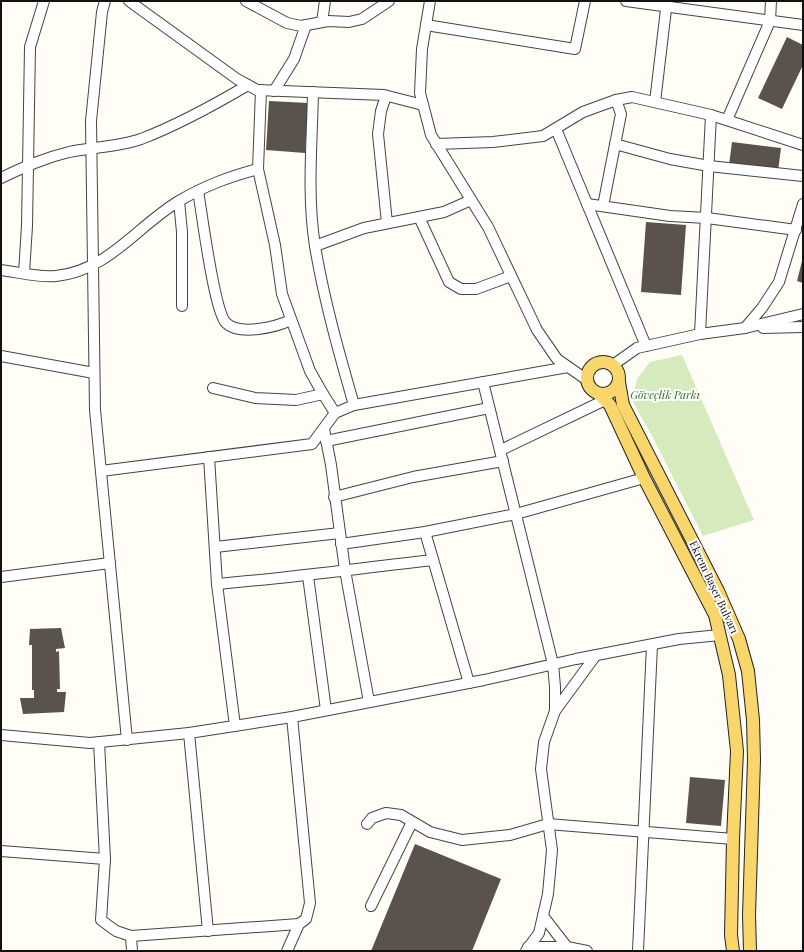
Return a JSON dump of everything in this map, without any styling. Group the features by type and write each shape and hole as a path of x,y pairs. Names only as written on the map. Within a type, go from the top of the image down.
{"main road":[{"path":"601,362 613,365 618,370 619,382 611,392 602,397 589,386 587,380 590,368 601,362"},
{"name":"Ekrem Başer Bulvarı","path":"619,382 623,406 718,591 739,639 748,671 753,720 754,760 749,915 750,951"},
{"name":"Ekrem Başer Bulvarı","path":"602,397 610,405 644,478 715,615 720,635 729,675 737,751 731,935 733,951"}],"street":[{"path":"24,273 27,226 30,47 44,1"},
{"path":"105,1 102,12 91,121 95,410 127,740"},
{"path":"129,1 257,90 386,96 423,106"},
{"path":"246,1 287,23 301,26 322,22 349,22 362,19 389,1"},
{"path":"322,22 325,1"},
{"path":"430,1 422,49 420,92 431,135 488,227 537,330 557,359 587,380"},
{"path":"426,24 575,49 585,1"},
{"path":"626,1 667,4 803,25"},
{"path":"727,120 770,21 771,1"},
{"path":"655,102 667,4"},
{"path":"274,91 294,59 306,25"},
{"path":"1,178 37,160 140,139 223,100 248,85"},
{"path":"261,90 258,169 275,246 282,294 310,371 336,413"},
{"path":"313,92 310,185 315,246 336,340 354,405"},
{"path":"386,96 381,111 378,134 387,223"},
{"path":"436,144 493,142 543,136 583,112 616,100 632,97 711,115 803,145"},
{"path":"603,206 621,114 616,100"},
{"path":"700,334 711,115"},
{"path":"556,129 646,346"},
{"path":"615,144 670,159 709,166 803,176"},
{"path":"1,270 55,277 92,267 114,252 159,215 179,201 223,179 258,169"},
{"path":"198,191 221,315 226,323 235,328 253,329 277,326 291,320"},
{"path":"315,246 333,237 364,228 444,212 471,200"},
{"path":"179,201 182,232 182,306"},
{"path":"587,204 670,216 707,218 796,230"},
{"path":"745,328 762,308 779,282 803,204"},
{"path":"419,217 449,282 461,290 476,289 511,276"},
{"path":"613,365 637,348 700,334 745,328 803,314"},
{"path":"745,328 803,327"},
{"path":"1,356 94,373"},
{"path":"101,471 312,444 336,413 354,405 568,367"},
{"path":"483,382 553,664 555,711"},
{"path":"213,388 255,398 296,400 323,394"},
{"path":"500,450 602,397"},
{"path":"326,441 489,408"},
{"path":"324,429 345,570 369,702"},
{"path":"209,458 217,584 235,726"},
{"path":"334,497 413,477 503,461"},
{"path":"341,544 425,532 516,514 644,478"},
{"path":"425,532 469,683"},
{"path":"215,548 340,533"},
{"path":"217,584 308,576 345,570 433,560"},
{"path":"1,577 110,563"},
{"path":"308,576 326,710"},
{"path":"1,735 90,743 189,733 292,717 469,683 553,664 679,639 720,635"},
{"path":"638,951 642,831 652,644"},
{"path":"527,949 538,933 548,894 552,850 541,769 544,742 555,711 596,655"},
{"path":"287,951 299,924 306,919 310,903 292,717"},
{"path":"189,733 208,931"},
{"path":"99,742 105,859 102,920 116,931 131,936 299,924"},
{"path":"367,824 372,818 386,814 401,816 430,832 462,840 510,835 548,824 733,839"},
{"path":"371,906 412,822"},
{"path":"1,851 105,859"},
{"path":"542,916 567,947"},
{"path":"131,936 132,951"},
{"path":"527,949 567,947 587,951"}],"green space":[{"name":"Göveçlik Parkı","path":"682,355 754,520 703,536 632,400 637,379 650,362"}],"building":[{"path":"787,37 803,45 803,65 782,109 758,98"},
{"path":"269,101 308,103 305,153 266,150"},
{"path":"732,142 781,148 778,171 729,165"},
{"path":"646,222 686,225 681,295 641,292"},
{"path":"803,257 803,283 797,281"},
{"path":"61,628 65,648 56,649 56,652 59,651 60,689 57,689 57,692 66,692 64,712 23,714 20,698 34,698 34,690 32,690 32,645 29,645 30,629"},
{"path":"690,777 725,780 721,826 686,823"},
{"path":"415,844 501,879 472,951 371,951"}]}
